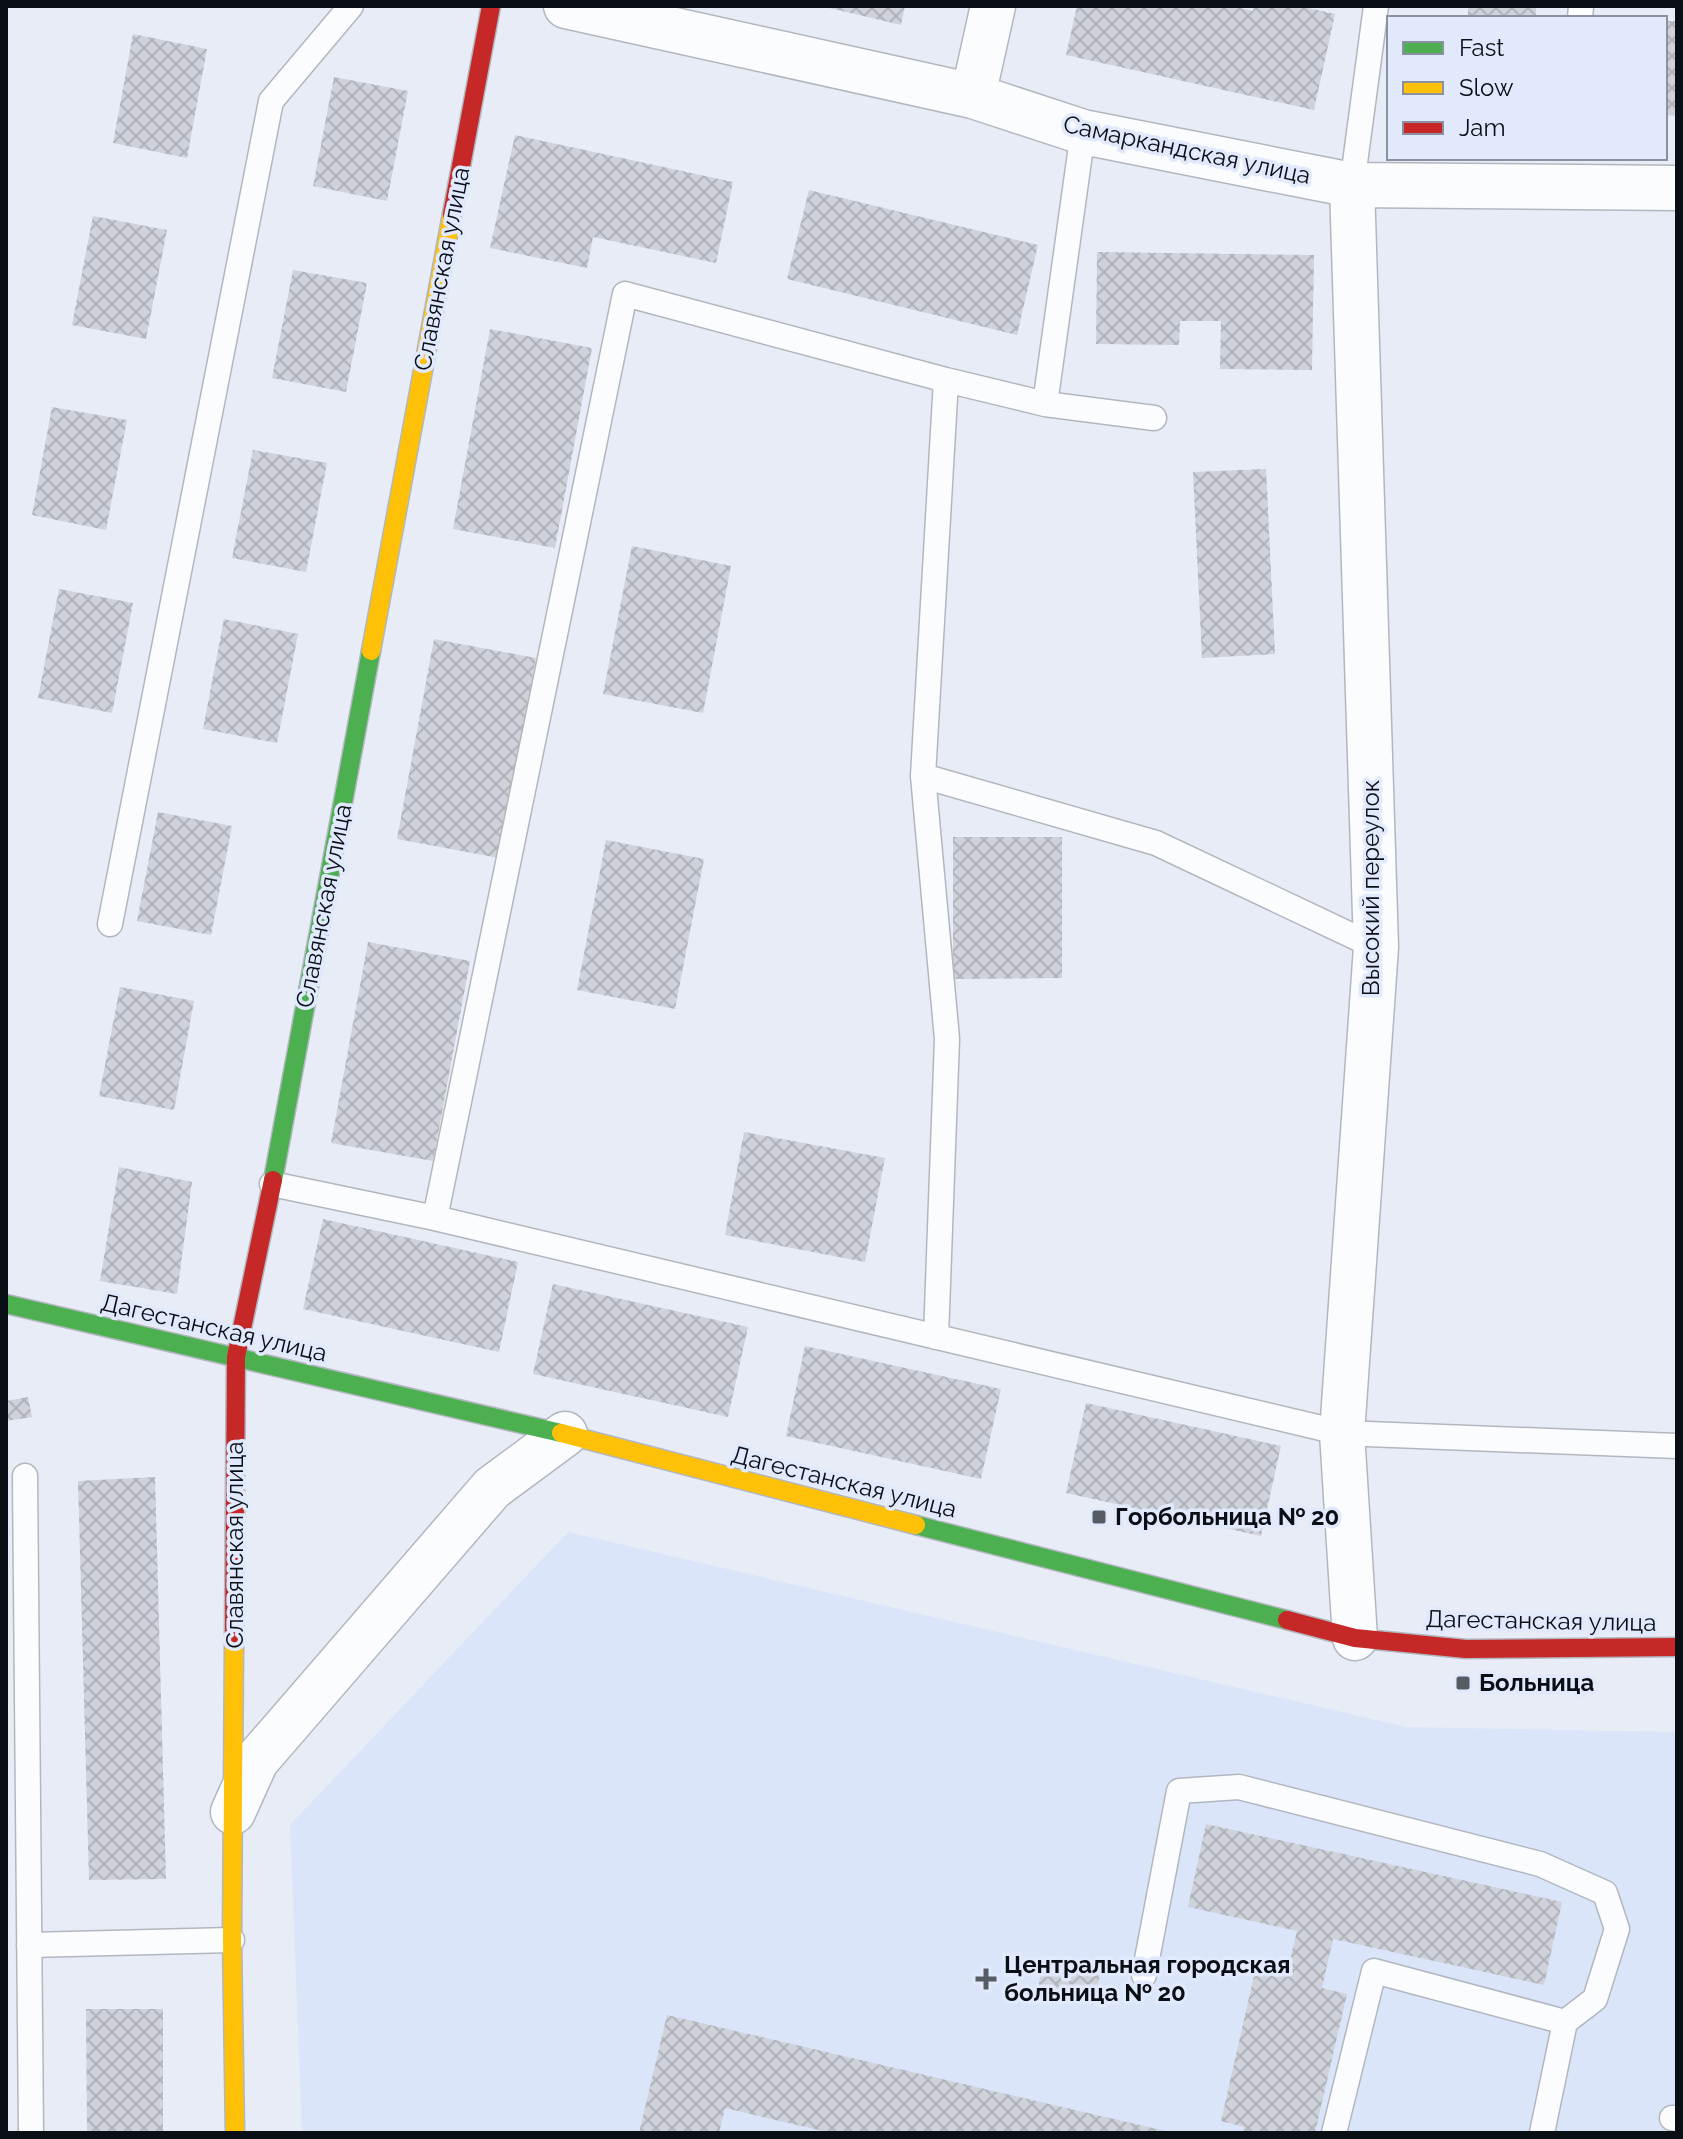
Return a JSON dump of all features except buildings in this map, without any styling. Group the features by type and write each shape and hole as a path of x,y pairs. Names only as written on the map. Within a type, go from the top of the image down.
{"street":[{"name":"Славянская улица","path":"235,2133 232,1940 236,1357 272,1184 491,6"},
{"name":"Самаркандская улица","path":"566,6 973,96 1083,132 1352,185 1572,173 1677,188"},
{"path":"973,96 993,6"},
{"name":"Высокий переулок","path":"1352,185 1376,947 1342,1433 1355,1638"},
{"name":"Дагестанская улица","path":"6,1304 565,1434 1355,1638 1466,1649 1677,1647"},
{"name":"Славянская улица","path":"233,1812 256,1761 492,1488 565,1434"}],"lane":[{"path":"110,924 271,101 351,6"},
{"path":"1352,185 1376,6"},
{"path":"1045,404 1083,132"},
{"path":"435,1218 625,294 1045,404 1154,418"},
{"path":"936,1337 947,1039 923,776 946,380"},
{"path":"923,776 1156,843 1376,947"},
{"path":"272,1184 435,1218 1342,1433 1677,1446"},
{"path":"25,1476 31,2133"},
{"path":"1144,1975 1179,1791 1239,1787 1540,1864 1605,1893 1617,1929 1595,1999 1565,2022 1542,2133"},
{"path":"29,1945 232,1940"},
{"path":"1334,2133 1374,1971 1565,2022"}],"shaded area":[{"name":"Центральная городская больница № 20","path":"568,1532 1406,1727 1677,1732 1677,2133 302,2133 290,1825"}],"traffic: fast":[{"path":"273,1180 371,651"},
{"path":"6,1304 561,1433"},
{"path":"916,1525 1287,1620"}],"traffic: slow":[{"path":"371,651 452,214"},
{"path":"561,1433 916,1525"},
{"path":"234,1641 232,1940 235,2133"}],"traffic: jam":[{"path":"452,214 491,6"},
{"path":"234,1641 236,1357 273,1180"},
{"path":"1287,1620 1355,1638 1466,1649 1677,1647"}],"place":[{"name":"Горбольница № 20","path":"1099,1517"},
{"name":"Больница","path":"1463,1683"},
{"name":"Центральная городская больница № 20","path":"986,1979"}]}
